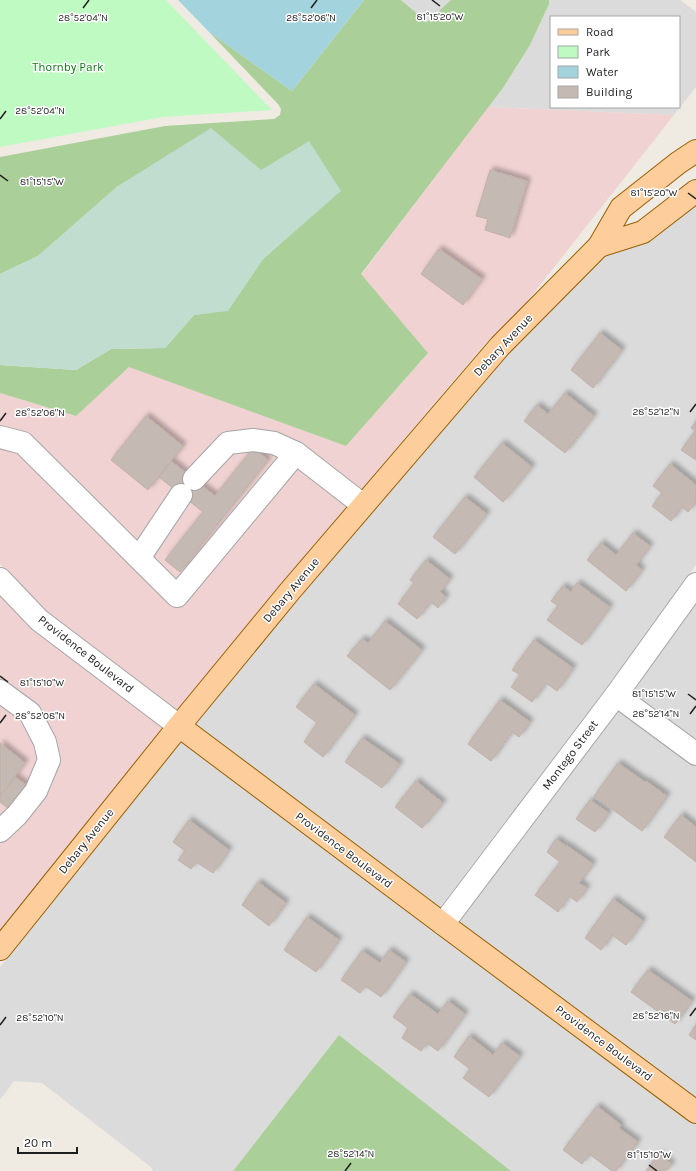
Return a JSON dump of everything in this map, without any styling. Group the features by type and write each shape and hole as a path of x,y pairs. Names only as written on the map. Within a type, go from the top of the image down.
{"main road":[{"name":"Debary Avenue","path":"0,949 179,726 290,591 500,346 599,246 621,208 678,163 696,151"},
{"name":"Debary Avenue","path":"599,246 643,232 696,192"},
{"name":"Providence Boulevard","path":"179,726 696,1112"}],"street":[{"path":"0,437 23,443 178,596 296,453"},
{"path":"139,558 188,487 228,444 254,440 274,443 296,453 363,505"},
{"name":"Providence Boulevard","path":"0,579 39,620 179,726"},
{"name":"Montego Street","path":"443,924 616,695 696,584"},
{"path":"0,691 30,713 45,742 49,760 36,791 17,815 0,832"},
{"path":"616,695 696,754"}],"shaded area":[{"path":"401,0 451,0 428,23"},
{"path":"549,0 680,0 696,12 696,87 680,107 680,16 550,16 550,108 680,108 674,115 488,107 503,88 530,45 549,4"},
{"path":"488,107 674,115 522,308 484,345 338,516 176,711 46,612 0,564 0,393 76,416 129,366 346,446 428,353 361,275"},
{"path":"696,205 696,565 606,688 439,909 195,725 356,530 508,353 607,255 651,241"},
{"path":"0,593 164,727 0,931"},
{"path":"696,604 696,741 631,693"},
{"path":"619,710 696,767 696,1099 458,923"},
{"path":"182,741 696,1124 696,1171 511,1171 339,1035 233,1171 153,1171 151,1167 42,1083 14,1081 0,1100 0,967"}],"green space":[{"name":"Thornby Park","path":"0,0 166,0 272,110 163,117 0,147"},
{"path":"364,0 401,0 427,22 451,0 549,0 549,4 530,45 503,88 361,274 428,353 346,446 129,367 76,416 0,393 0,365 76,370 111,349 165,348 194,315 228,310 263,259 340,191 261,170 118,186 38,256 0,274 0,157 165,126 274,119 280,115 281,109 278,104 209,32 292,91"},
{"path":"211,128 261,170 309,141 341,191 263,259 228,311 194,315 165,348 111,349 76,370 0,365 0,274 38,256 118,186"},
{"path":"339,1035 511,1171 233,1171"}],"water":[{"path":"178,0 364,0 292,91 209,32"}],"building":[{"path":"490,170 527,181 510,238 485,230 488,219 476,216"},
{"path":"439,249 482,279 463,305 421,274"},
{"path":"600,333 622,350 593,388 571,370"},
{"path":"565,393 594,416 565,453 524,421 537,405 548,414"},
{"path":"146,416 183,446 148,490 111,460"},
{"path":"696,421 696,460 681,450 695,431 691,428"},
{"path":"502,443 532,467 503,502 474,477"},
{"path":"253,448 268,460 180,572 165,560 203,512 159,477 171,461 215,496"},
{"path":"670,464 696,485 696,502 688,512 682,507 671,521 652,506 662,493 653,486"},
{"path":"465,497 487,514 455,554 433,537"},
{"path":"633,533 650,546 636,565 642,570 626,591 587,560 601,543 616,555"},
{"path":"426,560 450,579 440,592 446,597 438,608 431,602 417,619 398,604 414,583 410,580"},
{"path":"577,583 610,607 582,645 547,620 558,606 551,601 563,586 571,592"},
{"path":"385,621 422,650 390,690 347,656 362,639 368,643"},
{"path":"534,640 573,668 557,691 546,683 532,702 511,687 520,675 512,670"},
{"path":"314,684 355,715 323,757 304,742 317,723 296,707"},
{"path":"500,700 530,722 519,737 512,732 491,761 468,744"},
{"path":"362,738 400,764 382,788 345,762"},
{"path":"0,743 25,763 0,796"},
{"path":"618,763 667,796 642,831 594,796"},
{"path":"15,777 32,789 14,813 0,802 0,796"},
{"path":"416,781 443,803 422,828 395,807"},
{"path":"590,800 609,813 595,832 576,819"},
{"path":"681,815 696,827 696,862 664,837"},
{"path":"189,820 229,850 213,873 196,862 191,869 178,860 185,851 173,842"},
{"path":"556,839 593,864 579,883 587,888 577,902 569,896 558,912 535,895 560,862 547,852"},
{"path":"258,882 286,903 269,926 242,905"},
{"path":"613,899 643,921 626,945 612,935 601,950 585,938"},
{"path":"307,917 339,940 316,972 284,950"},
{"path":"389,950 406,962 381,997 365,986 360,993 341,980 362,951 380,963"},
{"path":"648,970 692,1001 675,1024 631,992"},
{"path":"410,994 438,1014 448,1001 465,1014 438,1051 427,1043 421,1051 402,1038 408,1028 393,1017"},
{"path":"696,1025 696,1040 689,1035"},
{"path":"469,1036 493,1055 502,1043 520,1056 489,1097 463,1078 470,1069 454,1057"},
{"path":"597,1106 621,1125 619,1128 638,1142 616,1171 612,1171 589,1154 582,1164 563,1150"},
{"path":"658,1154 672,1164 666,1171 646,1171"}]}
